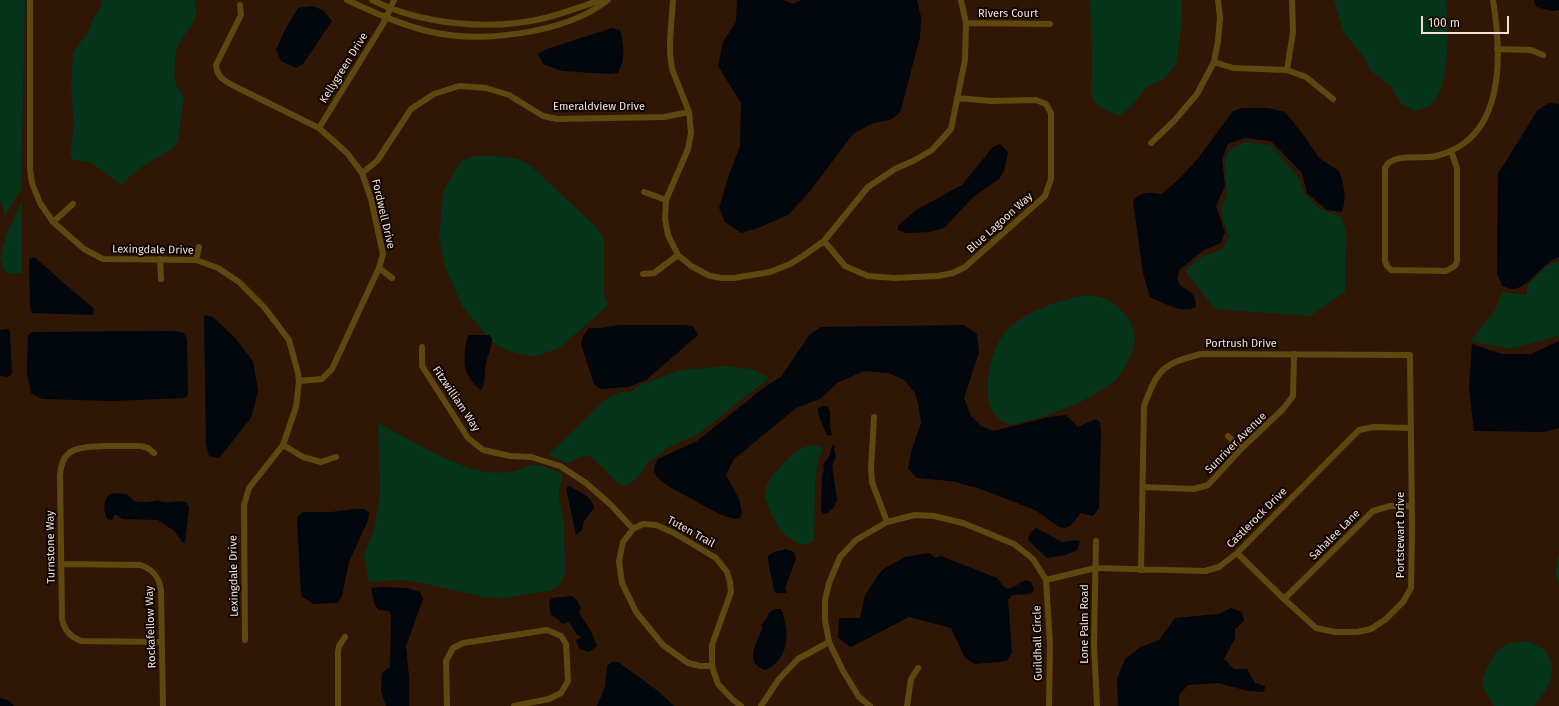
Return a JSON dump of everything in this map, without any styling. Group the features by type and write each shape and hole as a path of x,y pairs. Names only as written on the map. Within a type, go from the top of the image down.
{"street":[{"name":"Lexingdale Drive","path":"30,0 30,169 32,184 40,203 53,222 84,249 103,259 196,260 218,268 238,282 264,307 289,340 299,381 296,408 283,445 249,488 244,505 245,640"},
{"path":"347,0 386,18 428,31 480,36 511,35 570,22 595,10 608,0"},
{"path":"372,0 390,9 430,19 456,23 514,23 544,18 601,0"},
{"name":"Kellygreen Drive","path":"319,128 386,18 394,0"},
{"path":"673,0 670,40 672,69 689,112 691,132 688,149 666,200 665,218 668,235 678,255 691,266 710,276 722,278 734,278 770,272 803,256 824,241 868,187 895,169 932,150 951,129 965,60 966,24 961,0"},
{"path":"1151,143 1174,121 1197,94 1214,62 1218,41 1218,0"},
{"path":"1287,70 1293,32 1292,0"},
{"path":"1451,151 1457,168 1457,261 1455,266 1446,271 1392,270 1387,266 1385,261 1384,176 1388,163 1396,158 1421,158 1435,156 1451,151 1473,134 1487,116 1492,105 1496,84 1497,49 1493,0"},
{"name":"Fordwell Drive","path":"240,5 241,15 216,65 217,73 223,80 319,128 347,153 362,173 371,199 383,254 379,268 332,369 322,379 299,381"},
{"name":"Rivers Court","path":"966,24 1050,24"},
{"path":"1497,49 1531,50 1543,55"},
{"path":"1214,62 1233,68 1287,70 1306,77 1333,99"},
{"name":"Emeraldview Drive","path":"362,173 377,161 411,109 434,94 459,86 486,88 509,95 542,116 557,119 664,117 689,112"},
{"name":"Blue Lagoon Way","path":"824,241 845,266 868,276 894,278 938,276 953,273 965,267 1044,196 1051,179 1051,113 1046,104 1036,100 992,101 957,98"},
{"path":"644,192 666,200"},
{"path":"53,222 73,204"},
{"path":"196,260 199,247"},
{"path":"643,274 654,273 678,255"},
{"path":"160,259 161,279"},
{"path":"379,268 392,278"},
{"name":"Fitzwilliam Way","path":"422,347 422,366 468,438 483,450 510,456 531,457 560,466 586,483 606,500 633,529"},
{"name":"Portrush Drive","path":"1140,570 1144,406 1151,385 1163,369 1176,361 1201,354 1410,355"},
{"name":"Sunriver Avenue","path":"1143,487 1194,489 1208,485 1241,449 1283,409 1293,396 1294,354"},
{"name":"Portstewart Drive","path":"1237,553 1316,628 1335,632 1357,632 1371,629 1386,619 1403,602 1411,588 1410,355"},
{"path":"874,417 871,468 872,482 887,522"},
{"name":"Castlerock Drive","path":"1095,568 1205,571 1220,567 1237,553 1359,430 1374,427 1410,428"},
{"path":"1228,436 1241,449"},
{"path":"283,445 303,457 321,462 336,457"},
{"name":"Turnstone Way","path":"154,453 148,448 141,446 86,447 75,449 67,455 62,464 60,475 62,619 64,628 73,638 82,641 162,642"},
{"name":"Sahalee Lane","path":"1284,599 1373,511 1390,506 1411,506"},
{"name":"Guildhall Circle","path":"870,706 859,697 842,671 829,642 824,620 825,600 829,583 840,557 856,540 887,522 915,515 934,516 963,523 1014,544 1033,559 1046,580 1050,645 1049,706"},
{"name":"Tuten Trail","path":"633,529 643,524 656,524 716,558 727,572 730,582 730,592 712,645 712,666 718,684 741,706"},
{"path":"633,529 624,542 619,561 622,583 636,612 663,645 688,663 700,666 712,666"},
{"name":"Lone Palm Road","path":"1096,541 1094,644 1097,706"},
{"name":"Rockafellow Way","path":"61,564 135,564 150,569 157,576 161,590 163,706"},
{"path":"1046,580 1095,568"},
{"path":"447,706 446,661 453,648 463,643 547,630 561,636 566,644 568,681 561,693 549,700 514,706"},
{"path":"338,706 338,652 339,646 345,637"},
{"path":"761,706 780,679 798,659 829,642"},
{"path":"908,706 911,679 918,668"}],"green space":[{"path":"0,0 25,0 21,189 5,216 0,199"},
{"path":"102,0 195,0 196,8 195,19 179,44 176,58 175,80 177,87 184,97 178,141 173,148 137,170 121,185 90,162 76,161 70,157 74,126 71,88 73,52 88,32 92,21 100,8"},
{"path":"1090,0 1182,0 1182,20 1176,65 1163,79 1147,87 1134,103 1120,116 1099,107 1091,96 1092,60"},
{"path":"1334,0 1446,0 1448,39 1445,70 1438,96 1432,104 1415,111 1400,103 1391,86 1371,71 1363,56 1343,31"},
{"path":"1245,142 1271,145 1298,177 1305,194 1320,209 1341,217 1346,232 1345,292 1310,316 1215,309 1185,271 1199,258 1223,249 1229,236 1223,220 1221,206 1227,197 1225,161 1229,150"},
{"path":"474,156 497,156 517,159 531,166 596,227 604,239 604,294 608,304 559,348 534,357 512,352 498,346 486,335 462,306 445,266 439,238 443,191 461,161"},
{"path":"22,201 22,273 11,274 4,271 0,257 7,233"},
{"path":"1559,261 1559,336 1509,349 1471,341 1495,310 1502,292 1527,295 1527,286 1534,278 1545,268"},
{"path":"1086,295 1099,297 1109,301 1118,307 1130,321 1134,331 1134,346 1120,375 1102,390 1063,410 1013,424 999,419 992,409 988,396 988,380 990,365 1001,337 1017,321 1035,311 1055,303"},
{"path":"724,366 753,370 769,378 697,435 671,446 647,463 643,471 630,484 624,486 618,483 590,456 580,457 567,464 560,459 548,455 605,400 620,392 630,392 638,386 677,371"},
{"path":"378,423 441,456 481,471 511,472 530,465 540,465 563,475 559,490 559,498 564,523 565,571 563,580 557,587 550,591 504,598 484,597 417,582 400,580 369,582 364,555 374,529 380,493"},
{"path":"815,445 823,447 818,461 815,484 814,541 802,545 789,538 782,532 771,513 765,493 767,484 772,476 791,456 802,448"},
{"path":"1559,554 1559,585 1556,577 1556,570"},
{"path":"1528,641 1545,650 1551,662 1552,674 1549,684 1534,706 1494,706 1483,688 1483,676 1496,652 1507,644"}],"shaded area":[{"path":"737,0 783,0 793,4 802,0 917,0 921,17 920,37 900,113 890,120 873,123 853,134 810,191 788,215 758,228 741,233 725,222 719,208 740,146 741,103 718,66 723,42 736,22"},
{"path":"1534,0 1559,0 1559,10 1553,11 1536,7"},
{"path":"312,6 323,10 332,21 303,64 296,68 281,61 276,50 285,30 298,8"},
{"path":"612,28 620,30 623,47 623,57 618,73 610,74 562,71 543,64 538,54 547,49"},
{"path":"1548,103 1559,104 1559,257 1547,264 1523,286 1511,289 1502,286 1497,273 1498,174 1537,111"},
{"path":"1242,108 1268,108 1285,112 1305,137 1319,158 1339,171 1344,192 1344,207 1342,212 1327,210 1307,193 1302,173 1271,141 1245,138 1228,144 1222,159 1225,186 1216,206 1225,232 1221,243 1204,250 1179,270 1178,281 1182,287 1191,292 1194,296 1196,307 1185,309 1167,305 1150,297 1143,273 1133,201 1139,195 1146,193 1161,194 1172,186 1200,156 1233,111"},
{"path":"1000,144 1008,152 1004,171 999,179 973,197 944,228 930,232 906,233 898,230 898,226 916,210 962,185 993,147"},
{"path":"34,257 94,309 93,315 32,313 30,307 29,259"},
{"path":"204,315 213,317 236,339 253,361 258,391 251,418 219,458 209,456 206,444"},
{"path":"619,325 693,326 698,335 646,380 628,387 601,389 594,384 581,344 583,336 589,328"},
{"path":"964,325 977,334 979,352 964,398 971,416 981,426 994,431 1049,417 1066,415 1078,427 1096,419 1100,422 1099,508 1093,516 1081,513 1070,526 1065,528 1059,527 1035,510 978,488 951,481 917,478 908,469 911,452 921,423 915,393 904,380 889,373 864,371 837,383 820,399 796,408 734,459 726,475 739,499 742,513 740,518 734,519 719,514 668,486 657,477 654,471 658,459 697,441 766,386 781,377 810,334 821,327"},
{"path":"9,329 12,374 8,377 0,376 0,330"},
{"path":"173,331 184,333 187,339 188,395 184,398 114,401 42,399 31,393 27,372 28,335 32,332"},
{"path":"469,335 489,335 492,338 483,387 481,390 471,380 465,367 466,345"},
{"path":"1559,341 1559,428 1543,432 1474,431 1469,388 1472,344 1502,354 1531,354"},
{"path":"822,406 827,406 830,411 830,429 832,434 830,436 827,435 819,415 818,409"},
{"path":"833,444 835,446 834,449 836,456 832,466 837,500 834,507 828,513 823,514 821,510 822,474 824,471 823,466 829,456"},
{"path":"569,486 588,497 594,508 584,521 582,530 576,535 566,488"},
{"path":"110,494 126,494 137,502 158,500 161,502 180,501 187,503 189,508 185,543 183,543 174,531 158,520 122,519 117,515 114,515 112,520 108,519 104,508 106,500"},
{"path":"365,509 369,513 368,520 349,562 342,596 338,603 314,604 301,596 297,517 303,512 332,512"},
{"path":"1036,528 1062,542 1078,540 1080,542 1077,550 1065,555 1047,558 1028,540 1030,533"},
{"path":"786,549 794,552 796,559 785,588 787,592 777,593 774,591 768,556 774,552"},
{"path":"930,553 935,558 941,556 997,578 1005,588 1009,589 1026,580 1031,582 1034,589 1031,594 1012,595 1008,600 1012,652 1007,661 975,664 965,658 951,628 909,617 851,647 838,638 839,618 860,618 865,595 882,570 905,557"},
{"path":"371,588 407,588 420,592 423,599 406,646 409,678 409,706 386,706 381,691 382,673 390,667 391,615 389,611 378,610 374,603"},
{"path":"572,596 576,599 581,608 579,613 591,631 597,646 589,652 580,649 576,641 581,638 577,635 569,622 562,624 558,619 551,615 549,602 552,598"},
{"path":"1231,608 1242,612 1244,621 1235,629 1235,638 1224,659 1234,669 1247,669 1255,683 1265,686 1264,692 1248,691 1218,683 1188,685 1179,695 1179,706 1118,706 1117,679 1125,659 1139,648 1159,640 1175,618 1219,614"},
{"path":"775,609 781,609 784,618 786,626 786,644 779,659 765,670 758,667 753,657 755,645 763,627 761,625 769,613"},
{"path":"612,662 618,662 658,691 674,706 597,706 605,687 607,666"},
{"path":"0,698 10,701 14,706 0,706"}]}
